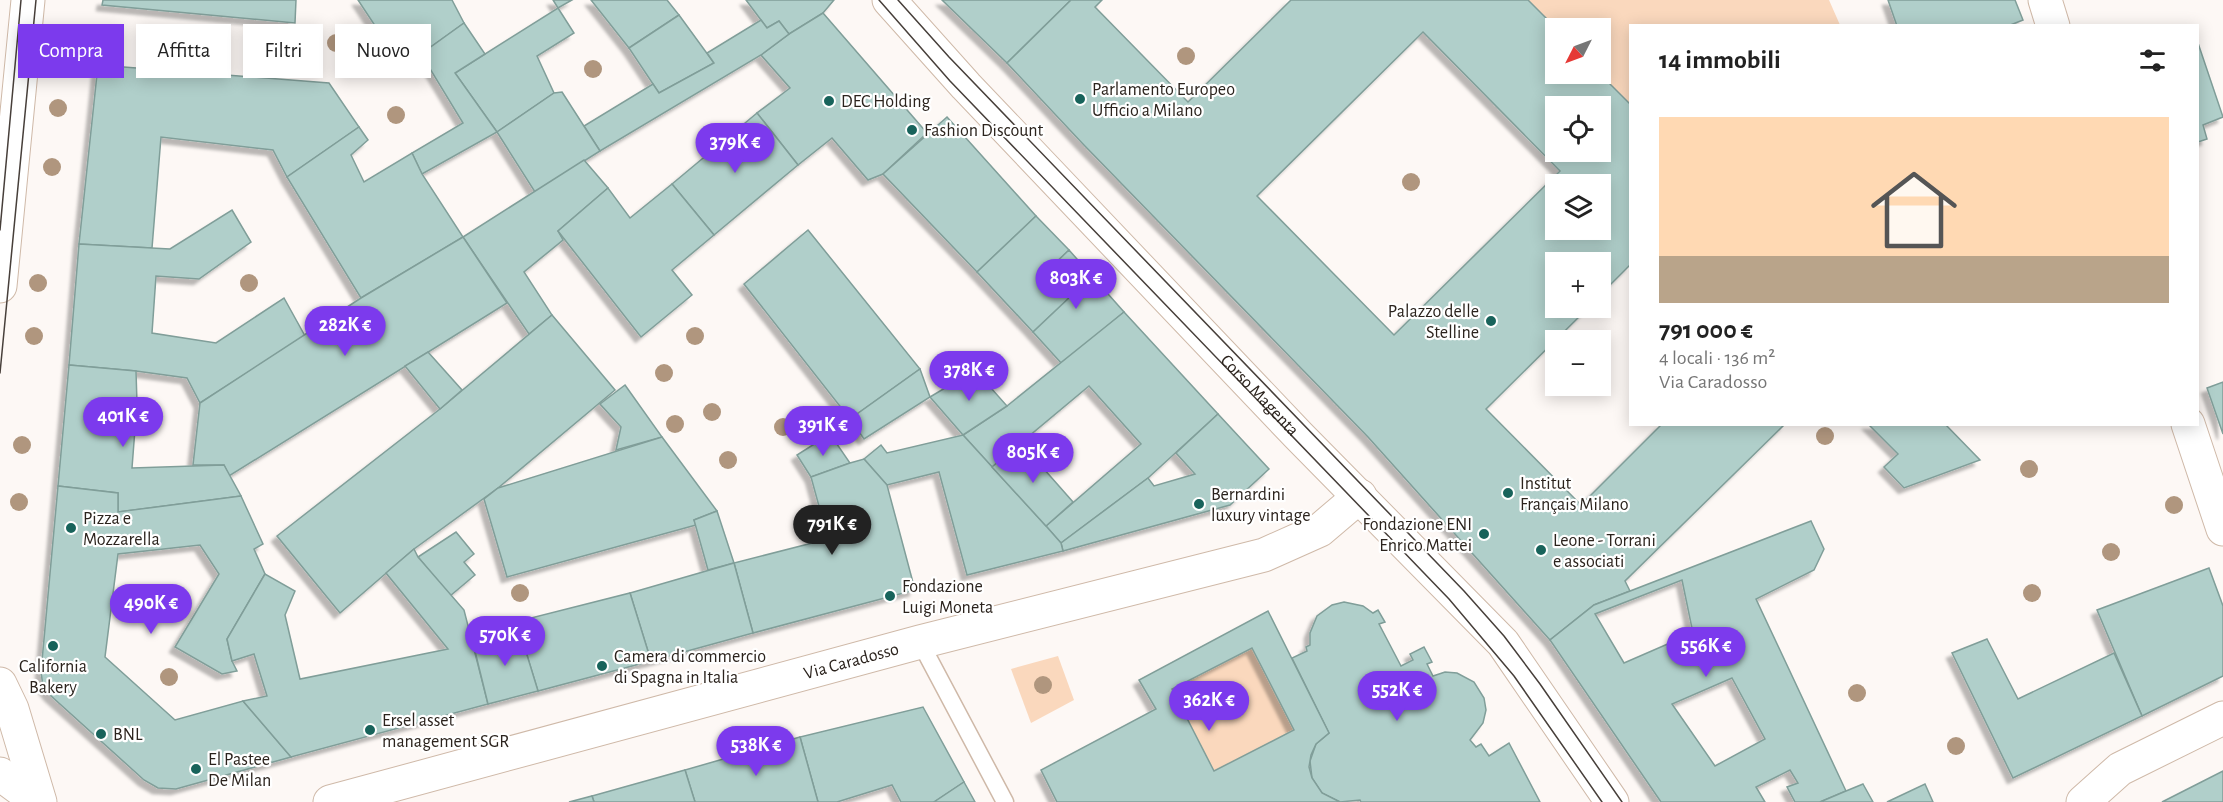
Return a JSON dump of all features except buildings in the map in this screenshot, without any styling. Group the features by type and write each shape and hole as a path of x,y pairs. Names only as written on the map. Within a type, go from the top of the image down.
{"street":[{"path":"0,286 28,0"},
{"name":"Corso Magenta","path":"890,0 982,103 1299,436 1503,643 1612,802"},
{"path":"2045,0 2052,24"},
{"path":"2189,426 2223,529"},
{"name":"Via Caradosso","path":"330,802 920,642 1264,555 1320,530 1360,496"},
{"path":"0,684 12,709 40,802"},
{"path":"2083,802 2120,769 2223,718"},
{"path":"0,774 40,802"}],"lane":[{"path":"920,642 1005,802"}],"shaded area":[{"path":"1528,0 1829,0 1840,24 1629,24 1629,103 1610,84 1611,18 1546,18"},
{"path":"1252,648 1294,730 1214,771 1172,689"},
{"path":"1058,656 1074,700 1031,723 1011,669"}],"tram line":[{"path":"0,230 21,0"},
{"path":"0,373 36,0"},
{"path":"879,0 950,81 1449,599 1514,676 1602,802"},
{"path":"898,0 949,57 1464,591 1504,636 1540,684 1622,802"}],"place":[{"name":"Parlamento Europeo Ufficio a Milano","path":"1080,99"},
{"name":"DEC Holding","path":"829,101"},
{"name":"Fashion Discount","path":"912,130"},
{"name":"Palazzo delle Stelline","path":"1491,321"},
{"name":"Institut Français Milano","path":"1508,493"},
{"name":"Bernardini luxury vintage","path":"1199,504"},
{"name":"Pizza e Mozzarella","path":"71,528"},
{"name":"Fondazione ENI Enrico Mattei","path":"1484,534"},
{"name":"Leone - Torrani e associati","path":"1541,550"},
{"name":"Fondazione Luigi Moneta","path":"890,596"},
{"name":"California Bakery","path":"53,646"},
{"name":"Camera di commercio di Spagna in Italia","path":"602,666"},
{"name":"Ersel asset management SGR","path":"370,730"},
{"name":"BNL","path":"101,734"},
{"name":"El Pastee De Milan","path":"196,769"}]}
